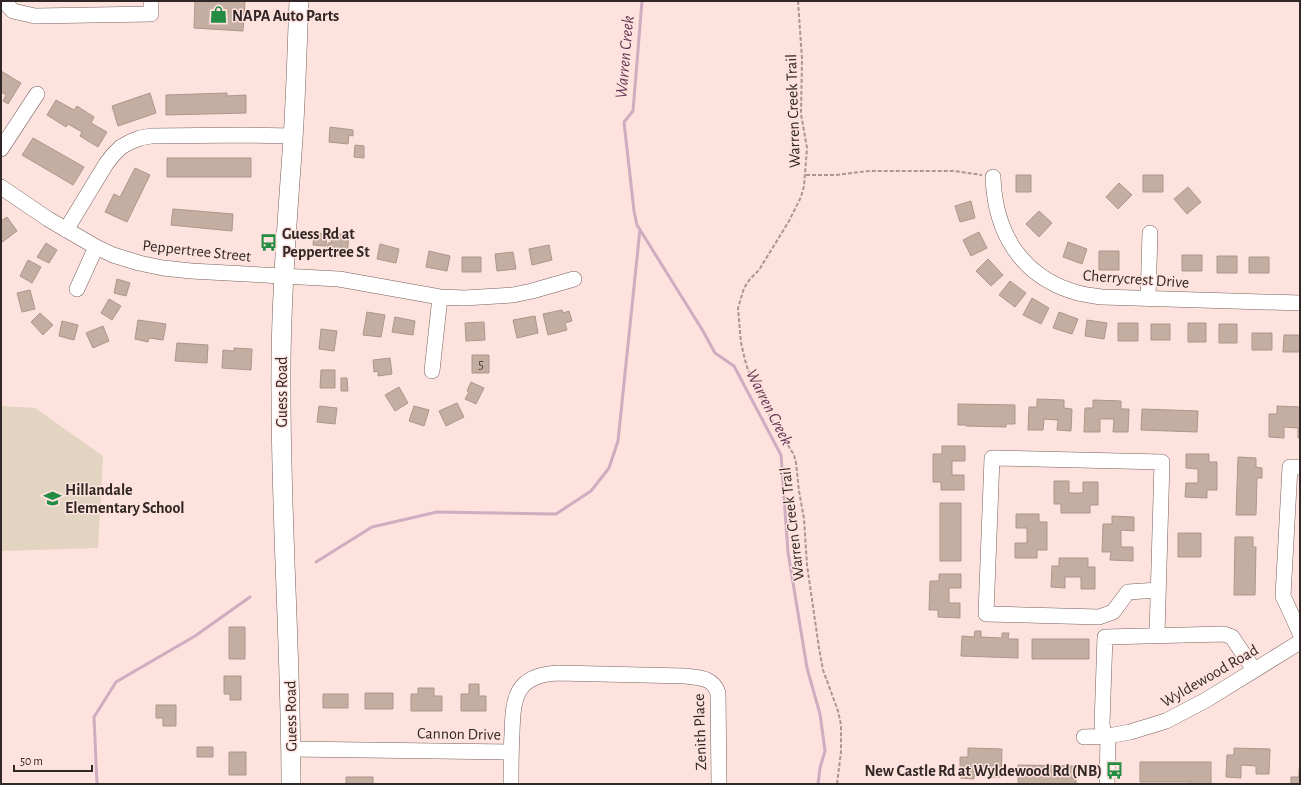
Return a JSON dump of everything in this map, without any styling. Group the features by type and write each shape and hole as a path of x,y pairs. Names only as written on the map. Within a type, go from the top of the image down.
{"main road":[{"name":"Guess Road","path":"291,784 281,462 281,388 284,276 293,136 299,1"}],"street":[{"path":"4,1 13,11 35,16 151,14 151,1"},
{"path":"1,149 37,94"},
{"path":"66,230 106,164 121,147 130,142 151,136 293,136"},
{"name":"Cherrycrest Drive","path":"993,177 994,196 998,213 1012,248 1030,267 1052,283 1080,294 1102,297 1300,303"},
{"name":"Peppertree Street","path":"1,187 48,219 96,248 139,263 163,268 339,280 440,297 478,298 513,295 574,279"},
{"path":"1148,299 1150,233"},
{"path":"77,289 96,248"},
{"path":"432,371 440,297"},
{"path":"1157,635 1162,462 992,458 986,614 1099,617 1113,612 1128,592 1158,590"},
{"path":"1300,467 1290,467 1283,596 1300,633"},
{"path":"1099,617 1105,637 1102,724 1106,736 1107,784"},
{"path":"1105,637 1224,634 1232,637 1254,670"},
{"name":"Wyldewood Road","path":"1084,737 1106,736 1138,730 1166,721 1206,700 1300,642"},
{"name":"Cannon Drive","path":"291,749 511,752 514,702 521,689 527,682 542,675 558,673 685,676 702,678 710,681"},
{"name":"Zenith Place","path":"710,681 716,686 718,693 719,784"},
{"path":"511,752 511,784"}],"path":[{"name":"Warren Creek Trail","path":"798,1 802,59 801,114 807,148 806,174 801,198 759,270 744,288 738,308 741,342 748,370 770,416 794,455 804,519 807,565 819,648 823,670 838,711 841,725 841,752 837,784"},
{"path":"806,174 836,175 869,170 954,171 993,177"}],"shaded area":[{"name":"Hillandale Elementary School","path":"1,406 35,408 103,456 98,548 1,551"}],"building":[{"name":"NAPA Auto Parts","path":"195,1 245,1 243,31 194,28"},
{"path":"1,71 21,83 8,104 3,101 6,95 1,92"},
{"path":"150,93 156,113 118,126 112,106"},
{"path":"227,93 227,96 246,95 246,113 166,115 166,95"},
{"path":"56,100 74,110 77,106 94,117 91,123 107,132 98,147 80,136 82,132 68,124 66,127 47,115"},
{"path":"330,127 353,130 353,136 349,135 348,144 329,142"},
{"path":"33,138 84,167 73,185 22,155"},
{"path":"355,145 364,146 364,158 354,157"},
{"path":"167,158 251,158 251,177 167,177"},
{"path":"135,168 150,175 127,222 105,212 114,194 120,197"},
{"path":"1016,175 1031,175 1031,192 1016,192"},
{"path":"1143,175 1163,175 1163,192 1143,192"},
{"path":"1119,183 1132,195 1118,209 1106,197"},
{"path":"1188,187 1201,202 1187,214 1174,199"},
{"path":"971,201 975,218 960,222 955,206"},
{"path":"173,209 233,214 232,231 171,225"},
{"path":"1039,211 1052,223 1039,237 1026,224"},
{"path":"7,217 17,231 1,243 1,221"},
{"path":"979,232 987,248 971,256 963,240"},
{"path":"314,233 327,234 326,246 313,245"},
{"path":"332,233 349,235 347,256 327,254 328,243 331,243"},
{"path":"1068,242 1087,249 1082,264 1063,257"},
{"path":"46,243 57,250 49,263 37,257"},
{"path":"380,244 399,249 396,263 377,259"},
{"path":"549,245 552,260 532,265 529,249"},
{"path":"429,251 450,256 447,271 426,267"},
{"path":"1099,251 1119,251 1119,270 1099,270"},
{"path":"513,252 516,269 497,271 495,254"},
{"path":"1182,255 1202,255 1202,271 1182,271"},
{"path":"1217,256 1237,256 1237,273 1217,273"},
{"path":"462,257 481,257 481,272 462,272"},
{"path":"1249,257 1269,257 1269,273 1249,273"},
{"path":"988,259 1003,275 991,286 976,271"},
{"path":"28,260 41,267 32,283 20,276"},
{"path":"117,279 130,283 126,296 114,293"},
{"path":"1010,281 1026,293 1015,307 999,295"},
{"path":"30,290 35,309 22,312 17,293"},
{"path":"1032,298 1049,308 1041,324 1023,315"},
{"path":"109,299 121,306 112,320 101,313"},
{"path":"562,310 563,313 569,311 572,321 565,323 567,330 548,335 543,314"},
{"path":"367,312 385,315 381,337 363,335"},
{"path":"1059,312 1078,319 1072,334 1053,328"},
{"path":"40,313 53,325 43,335 31,322"},
{"path":"535,316 538,333 517,338 513,320"},
{"path":"395,317 415,321 413,335 392,332"},
{"path":"138,320 166,324 163,340 149,338 148,342 135,339"},
{"path":"1087,320 1107,323 1104,339 1085,336"},
{"path":"62,321 78,325 74,340 59,336"},
{"path":"484,322 485,340 466,341 465,323"},
{"path":"1118,323 1138,323 1138,341 1118,341"},
{"path":"1188,323 1206,323 1206,342 1188,342"},
{"path":"1151,324 1170,324 1170,340 1151,340"},
{"path":"1219,324 1237,324 1237,343 1219,343"},
{"path":"103,326 109,341 93,348 86,333"},
{"path":"321,329 337,331 334,351 319,349"},
{"path":"1252,333 1272,333 1272,350 1252,350"},
{"path":"1284,335 1300,335 1300,352 1283,352"},
{"path":"177,343 208,345 207,363 175,361"},
{"path":"234,348 252,349 251,370 222,368 223,350 234,351"},
{"path":"472,355 489,355 489,373 472,373"},
{"path":"390,358 392,374 378,376 378,371 374,372 373,360"},
{"path":"321,370 335,370 335,388 320,388"},
{"path":"341,378 347,378 348,391 341,391"},
{"path":"471,382 484,388 476,404 465,399 469,392 467,391"},
{"path":"399,387 408,403 395,411 385,395"},
{"path":"1037,399 1064,400 1064,408 1072,409 1071,431 1057,430 1058,420 1044,419 1043,430 1028,430 1029,407 1037,407"},
{"path":"1093,400 1121,401 1121,409 1129,409 1128,432 1113,432 1114,419 1100,419 1100,432 1084,432 1085,408 1093,408"},
{"path":"457,403 464,417 446,426 439,411"},
{"path":"958,404 1015,405 1015,424 1006,424 1006,427 958,425"},
{"path":"319,406 337,408 335,424 317,422"},
{"path":"414,406 429,410 424,426 409,421"},
{"path":"1277,406 1300,407 1300,438 1298,438 1298,428 1284,427 1284,438 1269,437 1269,414 1277,414"},
{"path":"1142,409 1198,411 1197,432 1141,430"},
{"path":"942,446 965,446 965,461 952,461 952,475 964,475 964,490 941,490 941,482 933,482 933,454 942,454"},
{"path":"1186,454 1209,454 1209,462 1217,462 1217,490 1207,490 1207,498 1185,497 1186,483 1198,483 1198,469 1186,468"},
{"path":"1238,457 1256,458 1256,467 1262,468 1262,478 1257,478 1256,515 1236,515"},
{"path":"1054,481 1069,481 1069,493 1083,493 1083,482 1098,482 1098,505 1090,505 1090,513 1061,513 1061,504 1054,504"},
{"path":"940,503 961,503 961,561 940,561"},
{"path":"1016,514 1039,514 1039,522 1047,522 1047,550 1037,550 1037,558 1015,558 1015,543 1027,543 1027,528 1016,528"},
{"path":"1112,516 1134,517 1134,531 1121,530 1121,547 1133,547 1133,561 1110,560 1111,552 1102,552 1103,524 1112,524"},
{"path":"1178,533 1201,533 1201,557 1178,557"},
{"path":"1235,537 1253,537 1253,547 1256,547 1255,595 1234,595"},
{"path":"1059,558 1088,558 1088,567 1095,567 1095,589 1081,589 1081,577 1065,577 1065,588 1051,587 1052,566 1059,566"},
{"path":"939,574 961,574 961,588 949,588 949,603 960,603 960,618 938,617 938,610 929,610 930,581 939,581"},
{"path":"229,627 245,627 245,659 229,659"},
{"path":"975,631 981,631 981,637 1002,638 1002,633 1009,633 1008,639 1018,639 1018,658 961,656 962,636 974,637"},
{"path":"1032,639 1089,639 1089,659 1032,659"},
{"path":"224,676 241,676 241,700 230,700 230,694 224,694"},
{"path":"469,684 479,684 479,696 486,696 486,711 461,711 461,694 469,694"},
{"path":"418,688 434,688 434,696 442,696 442,711 411,711 411,694 418,694"},
{"path":"365,693 393,693 393,709 365,709"},
{"path":"323,694 348,694 348,708 323,708"},
{"path":"156,705 176,705 176,726 163,726 163,718 156,718"},
{"path":"197,747 213,747 213,757 197,757"},
{"path":"968,748 1002,749 1001,777 989,777 989,768 974,768 974,779 960,778 960,757 968,757"},
{"path":"1234,748 1270,749 1269,774 1256,774 1256,766 1241,765 1241,778 1226,777 1227,755 1234,755"},
{"path":"229,752 246,752 246,775 229,775"},
{"path":"1140,762 1211,762 1211,784 1191,784 1191,782 1140,782"},
{"path":"1018,765 1076,766 1076,784 1018,784"},
{"path":"1299,769 1300,784 1291,784 1291,777 1299,777"},
{"path":"346,777 373,777 373,784 346,784"}],"waterway":[{"name":"Warren Creek","path":"642,1 633,111 624,122 634,211 637,225 703,331 715,353 734,366 781,455 788,552 807,668 820,714 825,751 820,768 818,784"},
{"path":"316,562 372,527 437,512 556,514 591,491 609,468 618,441 640,229"},
{"path":"97,784 94,717 116,682 195,636 250,597"}],"place":[{"name":"NAPA Auto Parts","path":"219,15"},
{"name":"Guess Rd at Peppertree St","path":"269,242"},
{"name":"Hillandale Elementary School","path":"52,498"},
{"name":"New Castle Rd at Wyldewood Rd (NB)","path":"1115,770"}]}
